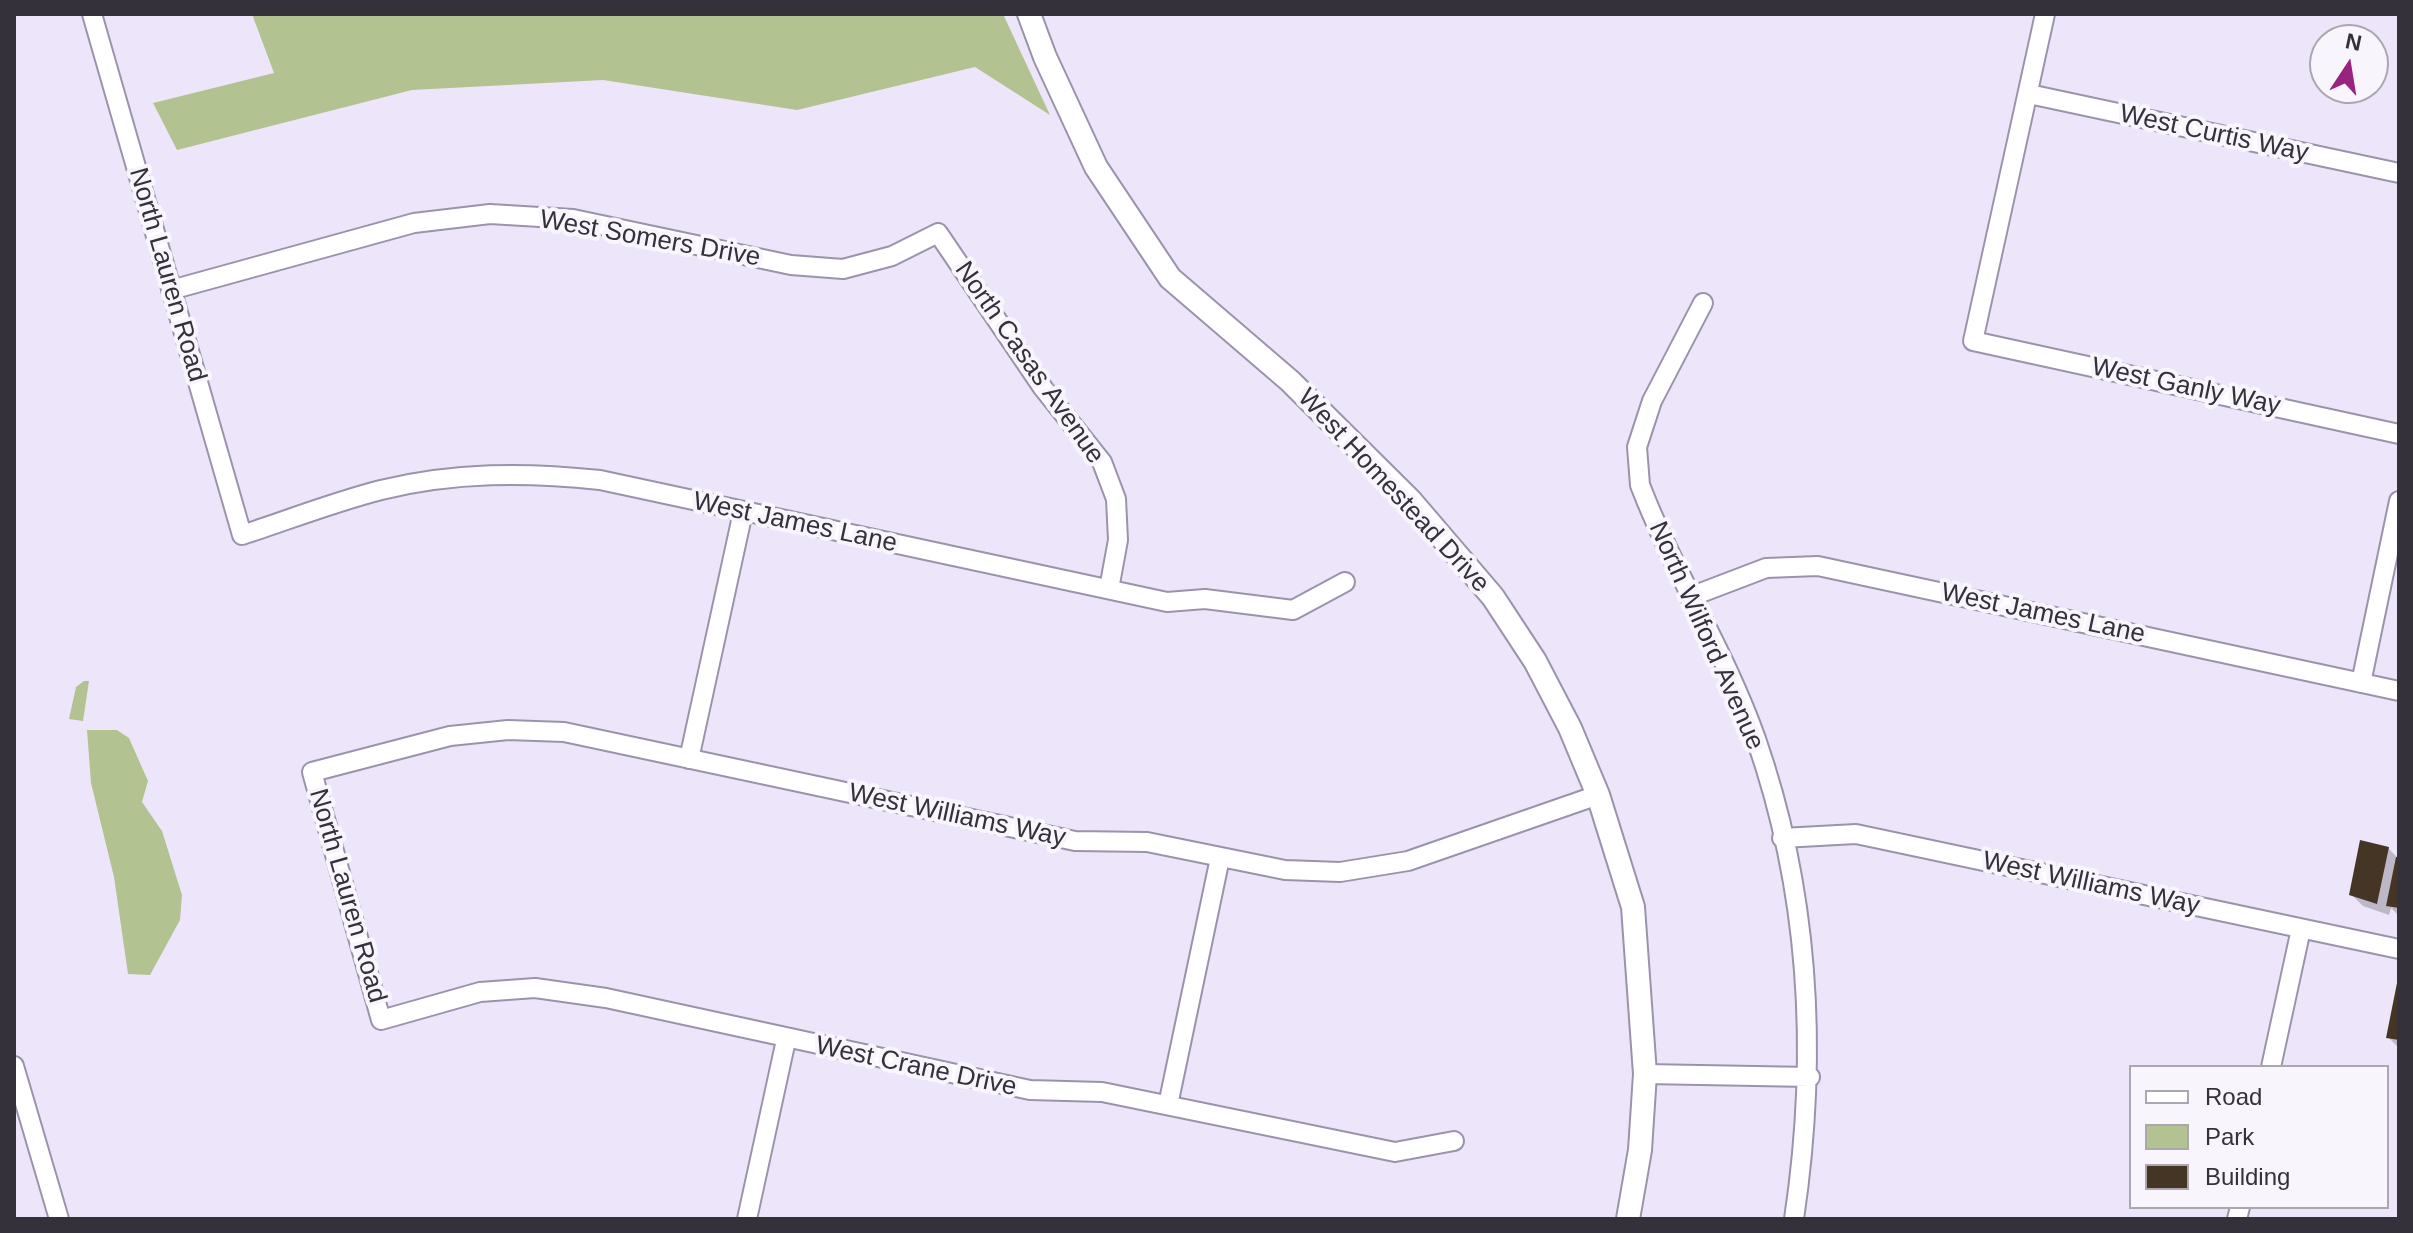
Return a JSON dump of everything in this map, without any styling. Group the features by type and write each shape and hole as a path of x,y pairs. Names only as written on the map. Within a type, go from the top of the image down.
{"street":[{"name":"North Lauren Road","path":"92,14 242,535"},
{"name":"West Homestead Drive","path":"1029,14 1045,57 1096,167 1170,278 1290,381 1410,500 1493,597 1535,661 1570,728 1598,795 1633,907 1645,1074 1640,1150 1628,1219"},
{"path":"2029,94 2045,14"},
{"name":"West Curtis Way","path":"2029,94 2399,173"},
{"name":"West Ganly Way","path":"2029,94 1973,341 2399,434"},
{"name":"West Somers Drive","path":"171,290 414,223 490,214 573,219 791,265 843,269 892,256 938,233"},
{"name":"North Casas Avenue","path":"938,233 1043,388 1102,462 1116,499 1118,540 1109,589"},
{"name":"North Wilford Avenue","path":"1703,303 1652,401 1637,447 1640,485 1756,739 1782,838 1802,944 1810,1077 1794,1219"},
{"name":"West James Lane","path":"242,535 382,490 470,475 535,473 600,480 1167,602 1205,599 1293,610 1345,582"},
{"path":"2361,683 2399,501"},
{"path":"689,759 743,512"},
{"name":"West James Lane","path":"1690,597 1766,568 1818,566 2399,691"},
{"name":"West Williams Way","path":"312,772 450,736 508,730 564,732 1075,841 1147,842 1285,870 1340,872 1408,861 1598,795"},
{"name":"North Lauren Road","path":"312,772 381,1020"},
{"name":"West Williams Way","path":"1782,838 1856,834 2399,949"},
{"path":"1168,1105 1220,858"},
{"path":"2271,1065 2301,929"},
{"name":"West Crane Drive","path":"381,1020 480,992 535,988 606,998 786,1040 1030,1090 1102,1092 1395,1152 1454,1141"},
{"path":"747,1219 786,1040"},
{"path":"14,1066 19,1099 59,1219"},
{"path":"1645,1074 1810,1077"}],"green space":[{"path":"252,14 1003,14 1050,115 975,67 797,110 603,80 412,90 177,150 153,103 274,73"},
{"path":"89,681 83,721 69,719 76,687"},
{"path":"87,730 117,730 129,738 148,781 142,802 162,831 182,895 180,920 150,975 128,974 114,877 91,783"}],"building":[{"path":"2360,840 2389,847 2377,904 2349,895"},
{"path":"2396,857 2399,857 2399,908 2386,906"},
{"path":"2399,978 2399,1040 2386,1038"}]}
